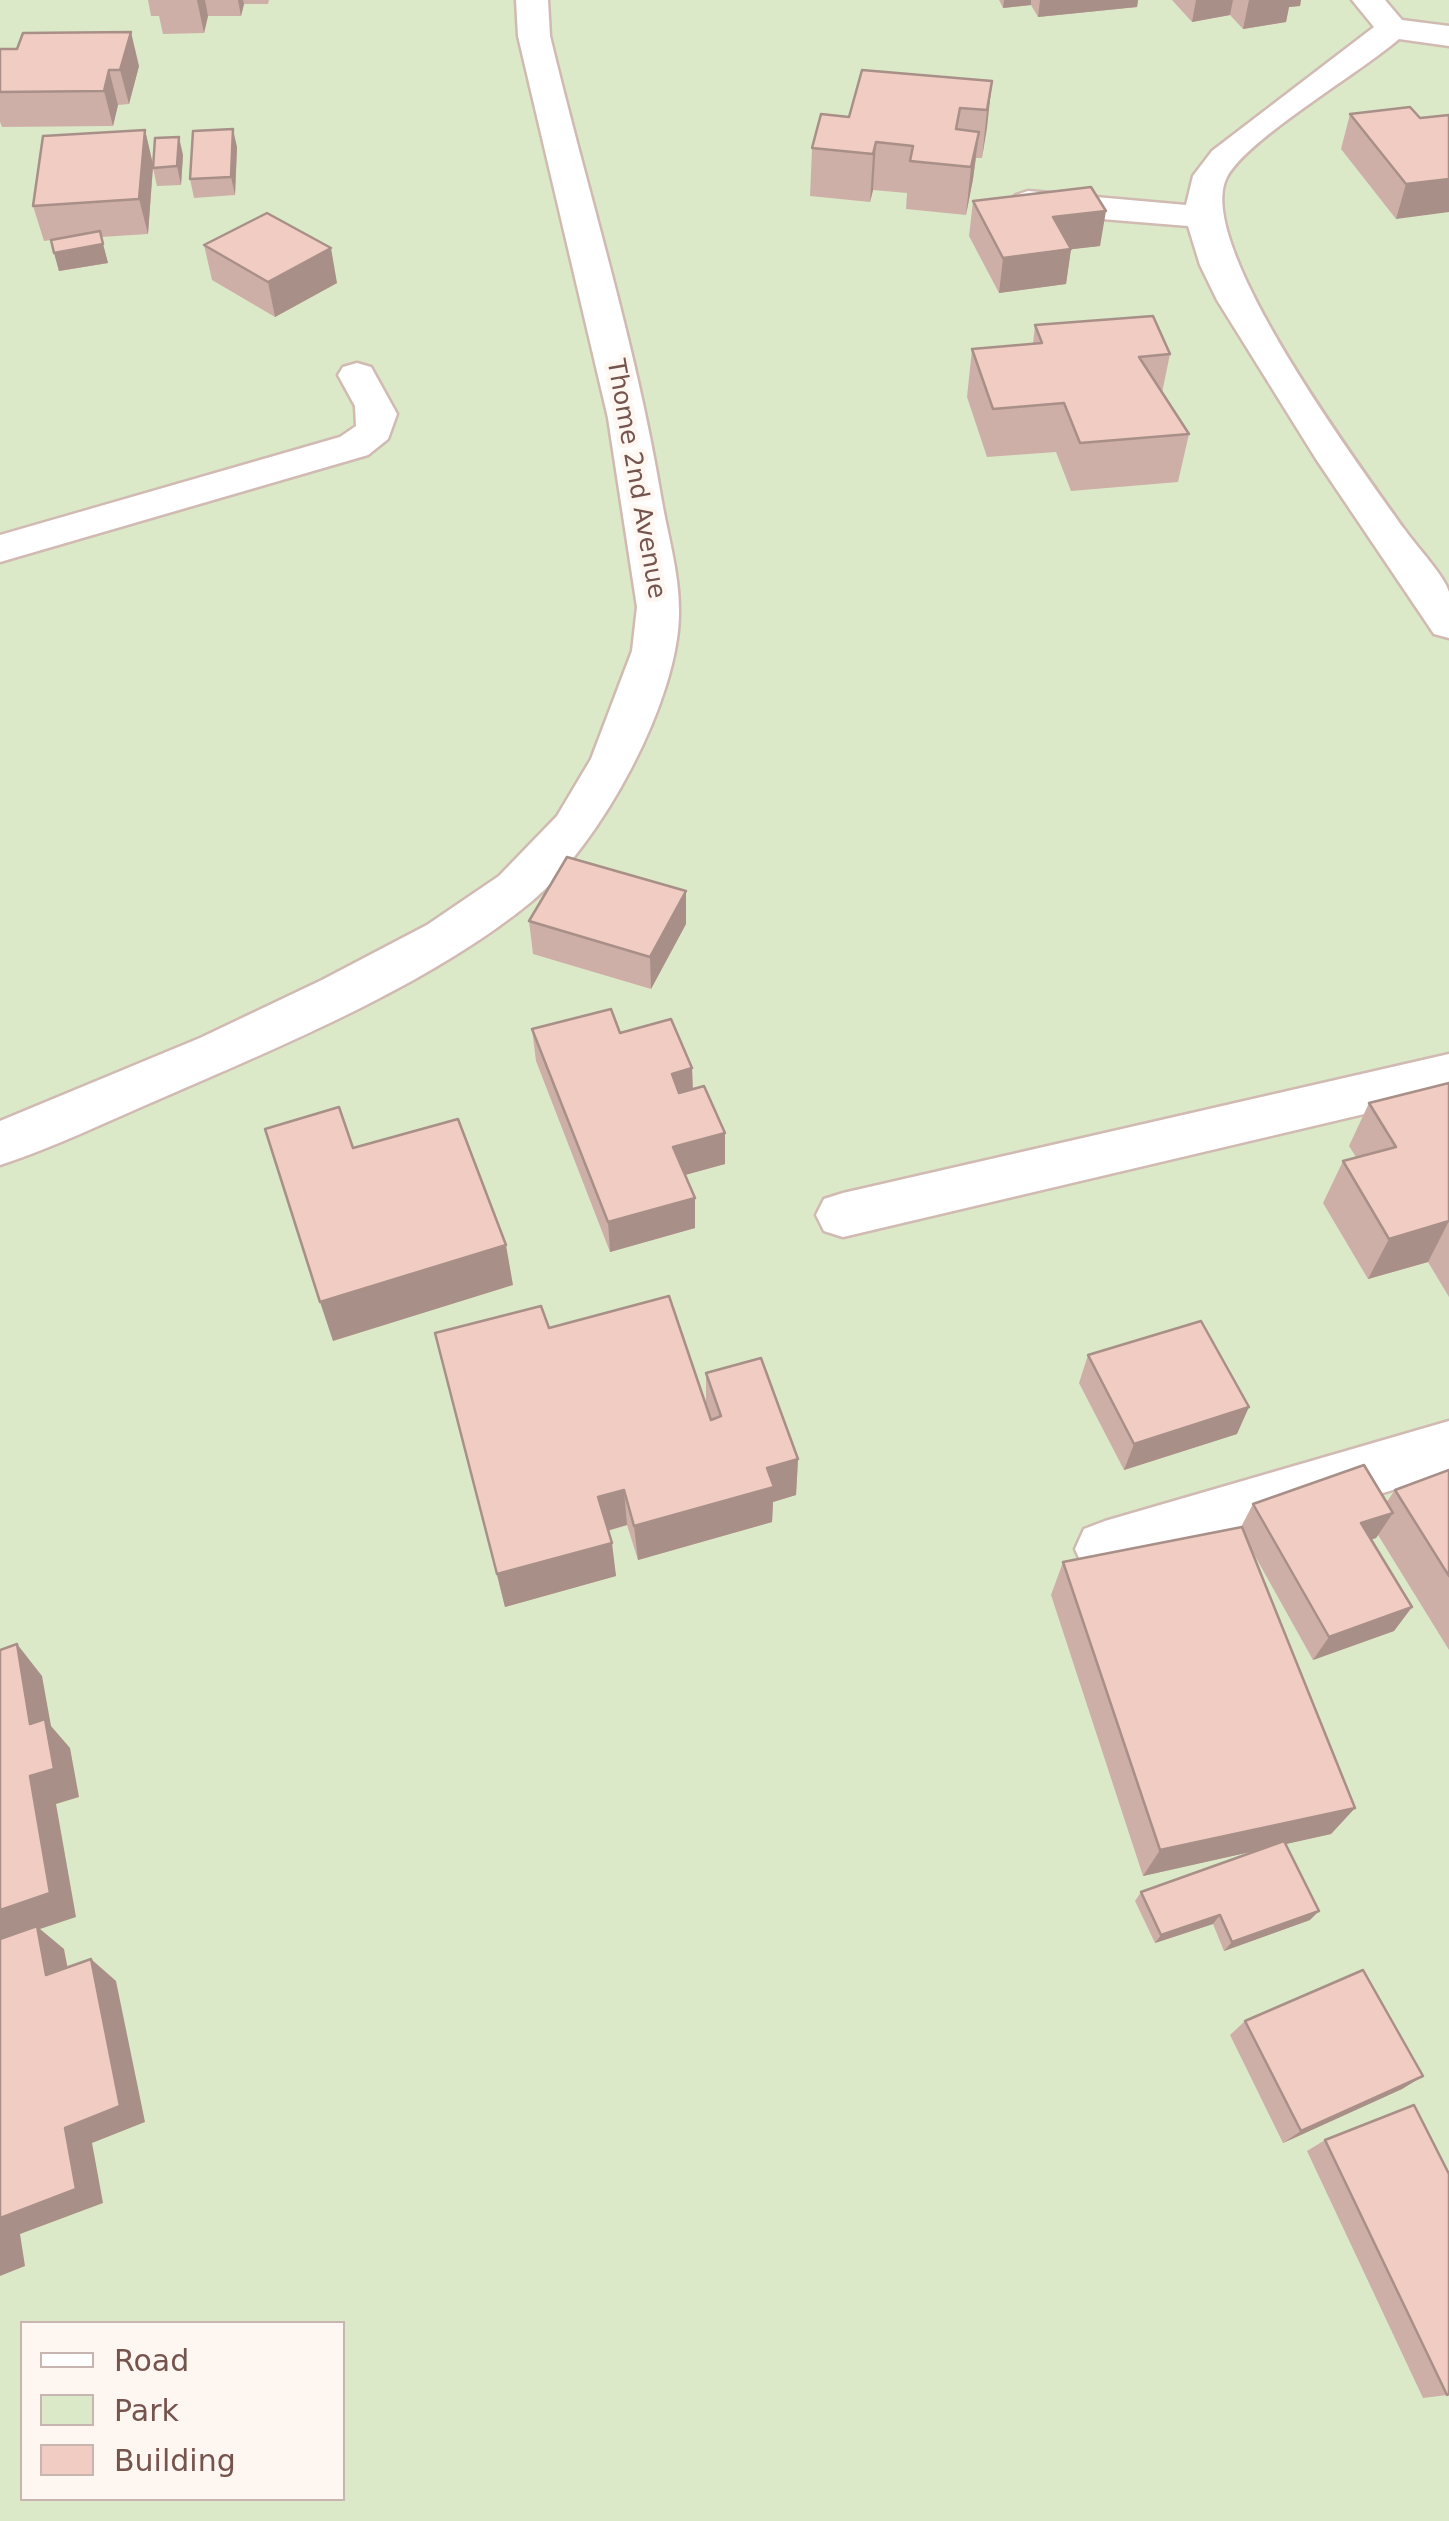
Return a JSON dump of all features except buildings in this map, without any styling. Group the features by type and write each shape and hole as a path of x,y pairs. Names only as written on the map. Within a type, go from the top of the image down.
{"street":[{"name":"Thome 2nd Avenue","path":"0,1144 266,1030 444,938 516,888 574,828 614,759 654,651 658,607 628,418 594,268 556,135 530,9 532,0"},
{"path":"1368,0 1392,28 1449,36"},
{"path":"1392,28 1363,55 1274,114 1233,150 1210,176 1202,200 1219,268 1312,424 1449,624"},
{"path":"1012,201 1204,217"},
{"path":"7,566 370,438 379,418 357,374"},
{"path":"843,1215 1449,1074"},
{"path":"1105,1549 1449,1447"}],"green space":[{"path":"0,0 1449,0 1449,2521 0,2521"}]}
